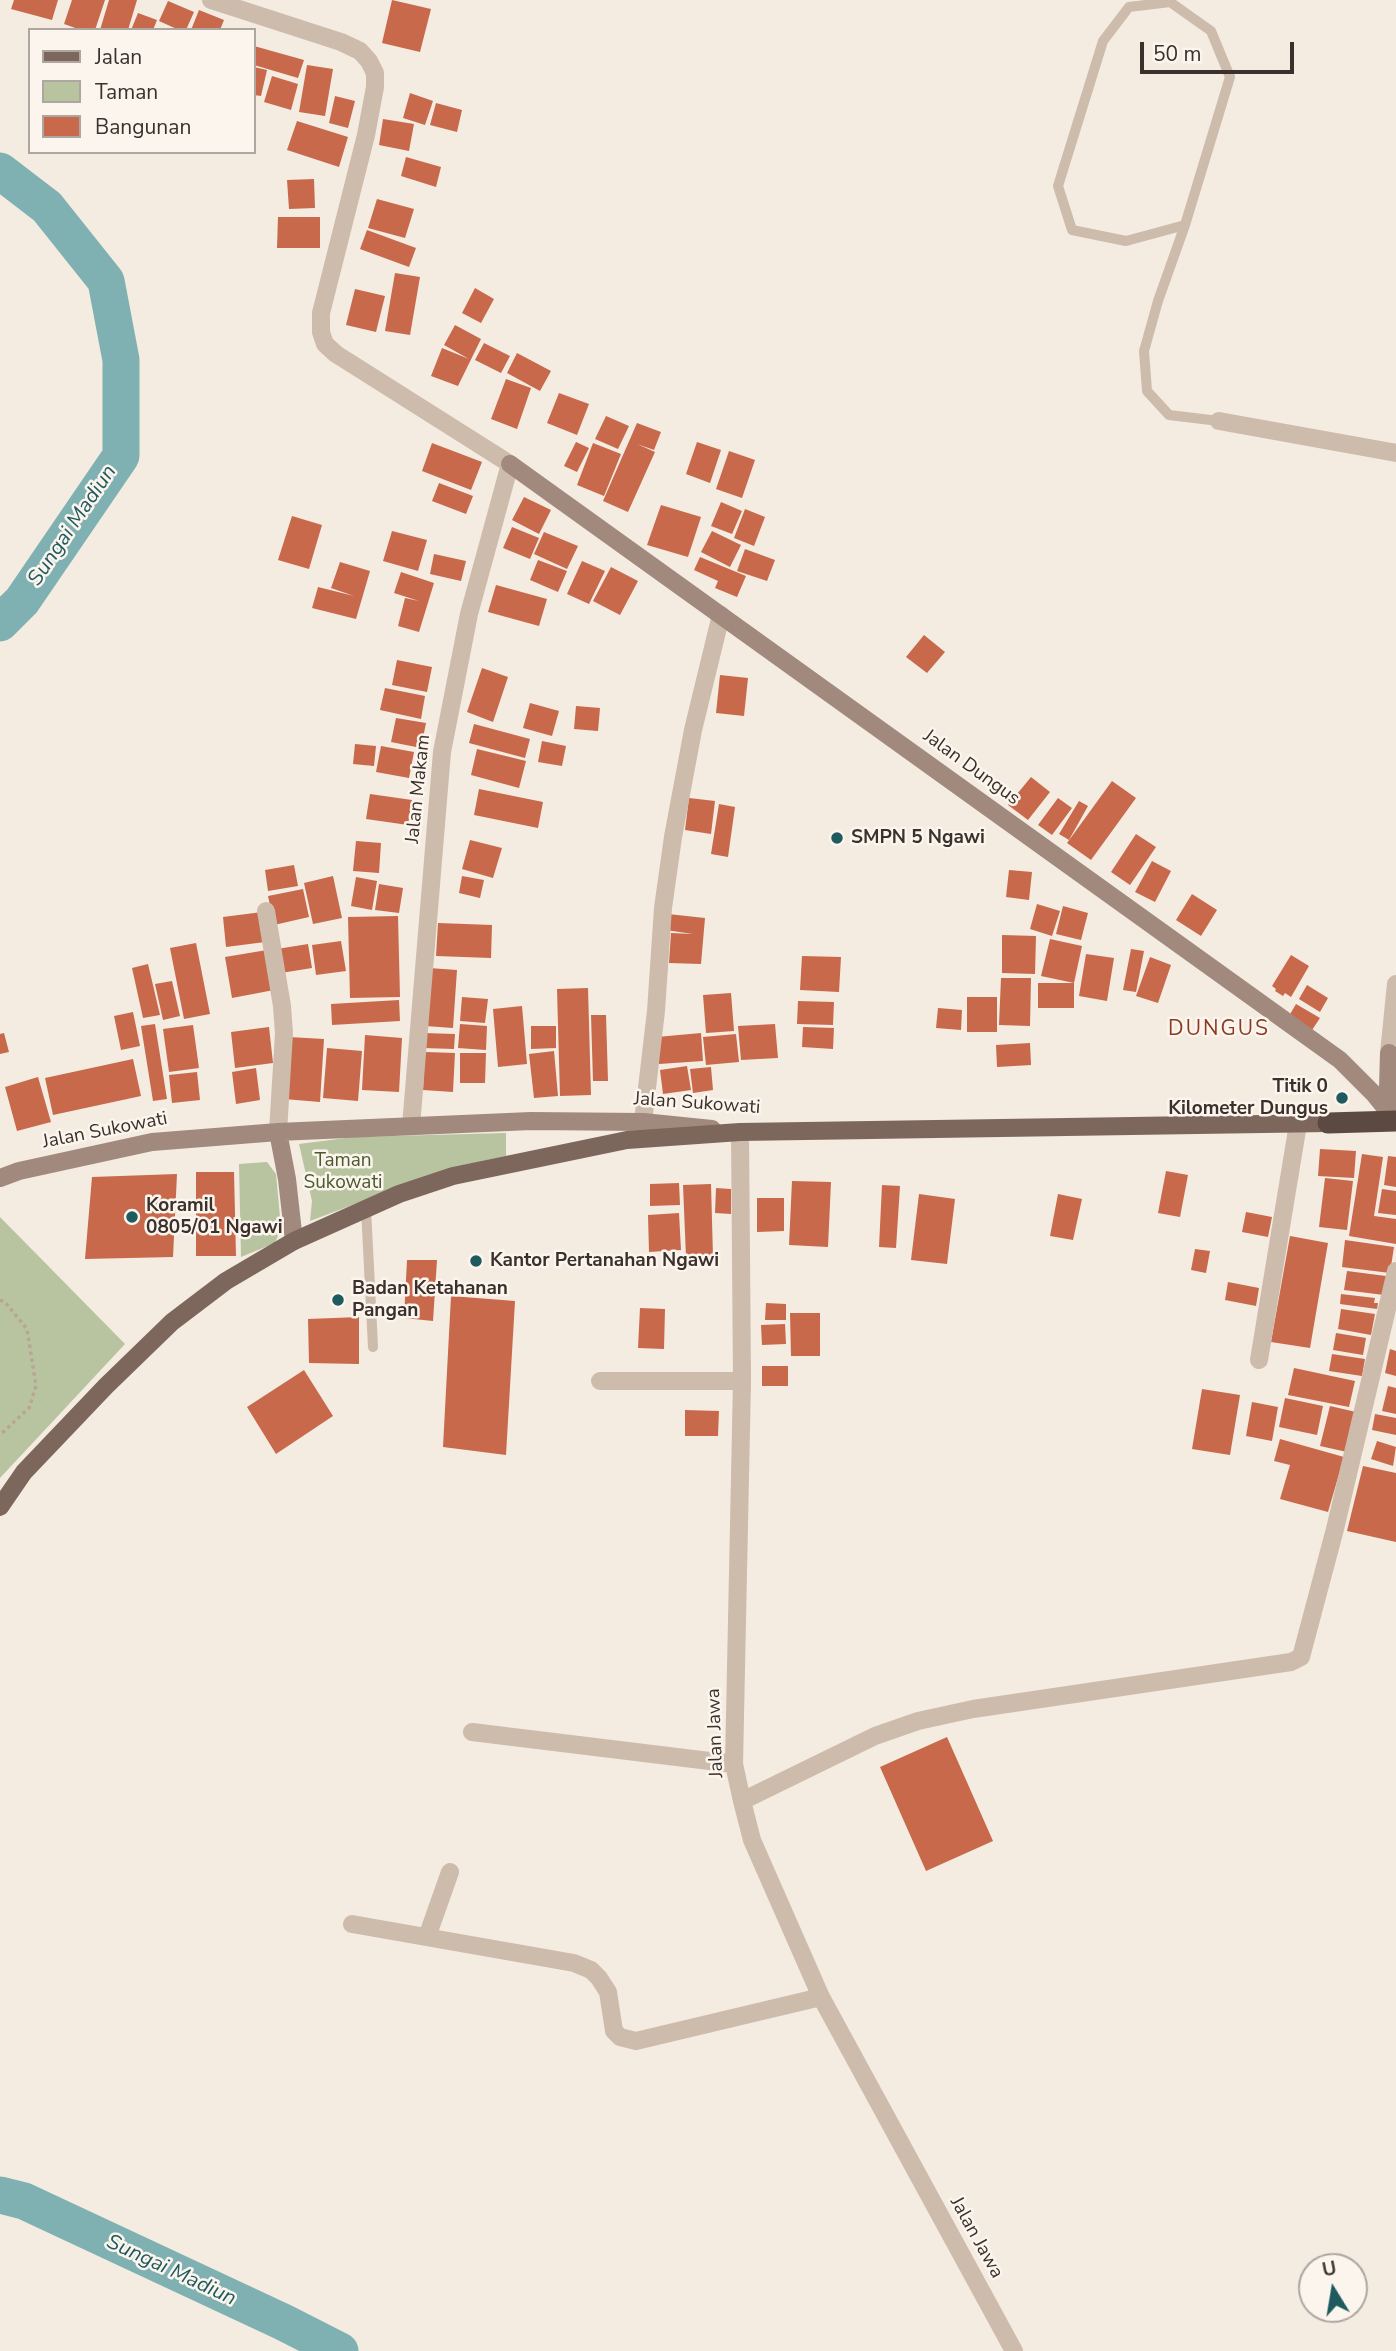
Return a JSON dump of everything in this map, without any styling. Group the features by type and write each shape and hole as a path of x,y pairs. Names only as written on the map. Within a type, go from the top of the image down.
{"highway":[{"name":"Jalan Sukowati","path":"1328,1124 1396,1121"}],"main road":[{"name":"Jalan Sukowati","path":"740,1132 1328,1124"},
{"path":"0,1507 24,1472 54,1438 172,1322 226,1281 293,1241 366,1208 453,1175 627,1140 740,1132"}],"street":[{"path":"211,0 341,43 360,51 369,61 375,73 375,87 366,135 321,313 321,332 325,344 336,354 510,464"},
{"path":"1219,421 1396,453"},
{"name":"Jalan Dungus","path":"510,464 1340,1059 1396,1121"},
{"name":"Jalan Makam","path":"411,1126 442,752 469,614 510,464"},
{"path":"643,1122 656,1011 663,908 673,837 693,730 721,615"},
{"path":"266,911 282,1006 284,1033 278,1132 287,1179 293,1241"},
{"path":"1396,984 1388,1088 1396,1121"},
{"name":"Jalan Sukowati","path":"0,1178 19,1171 152,1142 278,1132 531,1121 643,1122 740,1132"},
{"path":"1259,1360 1298,1124"},
{"name":"Jalan Jawa","path":"740,1132 742,1381 734,1764 742,1801 752,1840 821,1997 1014,2351"},
{"path":"742,1801 875,1736 918,1721 973,1709 1290,1662 1301,1657 1335,1529 1396,1271"},
{"path":"600,1381 742,1381"},
{"path":"472,1732 734,1764"},
{"path":"428,1937 450,1872"},
{"path":"352,1923 574,1963 591,1970 608,1992 614,2031 620,2037 636,2041 821,1997"}],"lane":[{"path":"1185,225 1126,241 1072,230 1058,186 1104,41 1129,6 1170,2 1211,31 1230,77 1185,225 1158,301 1144,351 1147,391 1169,415 1219,421"},
{"path":"366,1208 373,1347"}],"path":[{"path":"0,1300 5,1302 27,1329 36,1386 29,1408 0,1435"}],"green space":[{"name":"Taman Sukowati","path":"506,1133 506,1156 450,1168 310,1221 312,1201 299,1144 354,1137"},
{"name":"Taman Sukowati","path":"267,1162 276,1174 281,1228 275,1243 241,1257 239,1164"},
{"path":"0,1217 125,1344 0,1478"}],"building":[{"path":"14,0 58,0 52,20 11,9"},
{"path":"72,0 105,0 96,28 75,28 64,24"},
{"path":"109,0 137,0 129,28 101,28"},
{"path":"392,0 431,9 420,52 382,43"},
{"path":"168,1 194,12 187,28 175,28 159,21"},
{"path":"199,10 224,20 221,28 192,28"},
{"path":"138,13 157,20 154,28 132,28"},
{"path":"256,47 304,60 298,78 256,66"},
{"path":"307,65 333,69 325,116 299,112"},
{"path":"256,67 267,70 261,96 256,95"},
{"path":"272,76 298,84 291,110 264,102"},
{"path":"410,93 433,101 425,125 403,118"},
{"path":"335,96 355,101 348,128 329,123"},
{"path":"436,103 462,110 457,132 430,125"},
{"path":"383,119 414,124 409,151 379,145"},
{"path":"297,121 348,137 339,167 287,150"},
{"path":"406,157 441,167 436,187 401,176"},
{"path":"314,179 315,208 289,209 287,180"},
{"path":"377,199 414,209 405,238 368,228"},
{"path":"278,217 320,217 320,248 277,248"},
{"path":"367,230 416,248 409,267 360,249"},
{"path":"395,273 420,277 410,335 385,331"},
{"path":"475,288 494,299 481,323 462,313"},
{"path":"355,289 385,296 376,332 346,325"},
{"path":"455,325 481,339 458,386 431,376 442,348 469,359 444,345"},
{"path":"484,343 510,356 501,373 475,360"},
{"path":"517,353 551,371 540,391 507,373"},
{"path":"506,379 531,388 517,429 491,419"},
{"path":"559,393 589,404 577,435 547,423"},
{"path":"606,416 629,426 618,449 595,439"},
{"path":"637,423 661,432 654,450 637,444 655,452 628,512 603,501"},
{"path":"576,442 589,448 577,472 564,466"},
{"path":"697,442 721,450 710,483 686,474"},
{"path":"432,443 482,462 471,490 422,471"},
{"path":"593,443 621,454 604,496 577,485"},
{"path":"729,451 755,460 742,498 716,489"},
{"path":"439,483 473,496 466,514 432,501"},
{"path":"524,497 551,510 539,534 512,520"},
{"path":"721,502 742,511 732,534 711,526"},
{"path":"661,505 701,517 688,557 647,545"},
{"path":"745,509 765,517 754,546 734,538"},
{"path":"292,516 322,525 309,569 278,560"},
{"path":"512,527 539,538 530,559 503,548"},
{"path":"392,531 427,540 418,571 383,561"},
{"path":"712,531 741,545 730,567 701,552"},
{"path":"544,532 578,546 567,569 534,554"},
{"path":"745,549 775,560 767,581 737,571"},
{"path":"434,554 466,561 461,581 430,574"},
{"path":"700,557 746,576 737,597 715,588 718,581 694,570"},
{"path":"538,560 567,571 558,592 530,580"},
{"path":"582,561 605,571 589,604 567,594"},
{"path":"340,562 370,571 356,619 312,608 318,587 354,596 331,588"},
{"path":"611,567 638,581 620,615 593,601"},
{"path":"401,572 434,583 419,632 398,626 405,598 419,601 394,593"},
{"path":"496,585 547,599 539,626 488,612"},
{"path":"924,635 945,652 927,673 906,657"},
{"path":"397,660 432,667 427,692 392,685"},
{"path":"482,668 508,677 493,722 467,712"},
{"path":"720,675 748,678 744,716 716,713"},
{"path":"385,688 425,696 421,719 380,710"},
{"path":"530,703 559,711 552,736 523,728"},
{"path":"576,706 600,708 598,731 574,729"},
{"path":"396,718 426,723 421,748 391,742"},
{"path":"474,724 530,739 525,758 469,743"},
{"path":"542,741 566,746 562,766 538,762"},
{"path":"355,744 376,746 374,766 353,764"},
{"path":"381,746 414,752 409,778 376,772"},
{"path":"477,749 526,761 519,788 471,775"},
{"path":"1031,777 1050,792 1028,820 1008,805"},
{"path":"1112,781 1136,798 1091,860 1067,843"},
{"path":"479,789 543,802 538,828 474,815"},
{"path":"370,794 412,800 408,825 366,819"},
{"path":"689,798 715,801 711,834 685,830"},
{"path":"1058,798 1072,808 1052,835 1038,825"},
{"path":"1079,801 1088,806 1069,840 1059,834"},
{"path":"719,804 735,807 728,857 711,854"},
{"path":"1136,834 1156,847 1130,885 1111,872"},
{"path":"470,840 502,848 493,878 462,869"},
{"path":"356,841 381,843 379,873 353,871"},
{"path":"1152,861 1171,871 1155,902 1135,892"},
{"path":"294,865 298,886 268,891 265,870"},
{"path":"1009,870 1032,872 1029,900 1006,897"},
{"path":"333,876 342,918 313,924 304,883"},
{"path":"462,876 484,880 480,898 459,893"},
{"path":"356,877 377,881 372,910 351,906"},
{"path":"379,884 403,888 399,913 375,910"},
{"path":"303,889 309,917 274,925 268,896"},
{"path":"1192,894 1217,910 1201,936 1176,920"},
{"path":"1037,904 1060,911 1052,936 1030,929"},
{"path":"1063,906 1088,913 1081,940 1056,934"},
{"path":"262,912 265,942 226,947 223,917"},
{"path":"668,914 705,918 701,964 669,963 671,933 693,934 666,930"},
{"path":"398,916 400,997 350,998 348,917"},
{"path":"438,923 492,925 491,958 436,956"},
{"path":"1002,935 1036,936 1035,974 1002,973"},
{"path":"1050,939 1082,946 1074,983 1041,976"},
{"path":"341,941 346,971 316,975 312,945"},
{"path":"196,943 210,1014 184,1019 170,948"},
{"path":"308,944 312,968 281,973 277,949"},
{"path":"1131,949 1144,951 1136,992 1123,990"},
{"path":"267,950 274,990 232,998 225,957"},
{"path":"1086,954 1114,958 1107,1001 1079,996"},
{"path":"1291,955 1309,966 1291,997 1285,993 1283,996 1272,986"},
{"path":"802,956 841,957 839,992 800,990"},
{"path":"1150,957 1171,965 1158,1003 1136,996"},
{"path":"148,964 160,1015 143,1018 132,968"},
{"path":"429,968 457,970 453,1028 425,1026"},
{"path":"1001,978 1031,978 1030,1026 999,1025"},
{"path":"172,981 180,1016 163,1020 155,984"},
{"path":"1038,983 1074,983 1074,1008 1038,1008"},
{"path":"1307,985 1328,998 1320,1012 1299,999"},
{"path":"588,988 591,1095 560,1096 557,989"},
{"path":"731,993 734,1031 706,1033 703,995"},
{"path":"462,997 488,999 485,1023 460,1021"},
{"path":"967,997 997,997 997,1032 967,1032"},
{"path":"399,1000 400,1021 332,1025 331,1004"},
{"path":"798,1001 834,1002 833,1025 797,1024"},
{"path":"1296,1004 1320,1018 1312,1030 1289,1016"},
{"path":"522,1006 527,1064 498,1067 493,1009"},
{"path":"938,1008 962,1010 961,1030 936,1028"},
{"path":"133,1012 140,1046 121,1050 114,1016"},
{"path":"591,1015 606,1015 608,1081 593,1081"},
{"path":"155,1024 167,1099 153,1101 141,1026"},
{"path":"460,1024 487,1026 486,1050 458,1048"},
{"path":"775,1024 778,1058 741,1060 738,1026"},
{"path":"193,1025 199,1068 169,1072 163,1029"},
{"path":"531,1026 556,1026 556,1048 531,1049"},
{"path":"269,1027 273,1063 235,1068 231,1032"},
{"path":"803,1027 834,1028 833,1049 802,1047"},
{"path":"4,1033 9,1052 0,1054 0,1034"},
{"path":"423,1033 455,1034 454,1049 423,1048"},
{"path":"701,1033 703,1061 659,1064 657,1037"},
{"path":"736,1034 739,1062 706,1065 703,1037"},
{"path":"365,1035 402,1038 399,1092 362,1090"},
{"path":"289,1037 324,1039 320,1102 284,1099"},
{"path":"1030,1043 1031,1065 997,1067 996,1045"},
{"path":"327,1048 362,1051 358,1101 323,1098"},
{"path":"554,1051 558,1096 534,1098 529,1054"},
{"path":"425,1052 455,1053 453,1092 423,1090"},
{"path":"460,1053 486,1053 485,1083 460,1083"},
{"path":"133,1059 141,1096 53,1115 45,1078"},
{"path":"687,1066 691,1090 663,1094 660,1070"},
{"path":"711,1067 713,1090 693,1093 690,1069"},
{"path":"256,1068 260,1100 236,1104 232,1072"},
{"path":"197,1072 200,1100 172,1103 169,1075"},
{"path":"38,1077 51,1122 17,1131 5,1087"},
{"path":"1320,1149 1356,1151 1354,1178 1318,1176"},
{"path":"1362,1154 1383,1157 1374,1216 1396,1219 1396,1244 1349,1236"},
{"path":"1388,1156 1396,1157 1396,1187 1384,1185"},
{"path":"1166,1171 1188,1175 1180,1217 1158,1213"},
{"path":"196,1172 234,1172 236,1256 196,1256"},
{"name":"Koramil 0805/01 Ngawi","path":"177,1174 173,1257 85,1259 92,1177"},
{"path":"1325,1178 1353,1181 1347,1230 1319,1227"},
{"path":"792,1181 831,1182 828,1247 789,1245"},
{"path":"679,1183 680,1205 650,1206 650,1184"},
{"path":"711,1184 713,1257 686,1257 683,1185"},
{"path":"882,1185 900,1186 896,1248 879,1247"},
{"path":"716,1188 731,1189 731,1214 715,1213"},
{"path":"1382,1189 1396,1191 1396,1215 1378,1213"},
{"path":"919,1194 955,1199 947,1264 911,1260"},
{"path":"1058,1194 1082,1199 1073,1240 1050,1236"},
{"path":"757,1198 784,1198 784,1231 757,1232"},
{"path":"1246,1212 1272,1217 1268,1237 1242,1232"},
{"path":"679,1213 681,1250 649,1252 648,1215"},
{"path":"1290,1236 1328,1243 1310,1348 1271,1342"},
{"path":"1345,1240 1394,1247 1390,1273 1342,1267"},
{"path":"1195,1249 1210,1251 1206,1273 1191,1270"},
{"path":"407,1260 437,1260 433,1321 404,1318"},
{"path":"1347,1271 1386,1276 1384,1295 1344,1290"},
{"path":"1228,1282 1259,1288 1256,1306 1225,1300"},
{"path":"1341,1294 1375,1298 1377,1309 1340,1304"},
{"path":"451,1296 515,1301 506,1455 443,1447"},
{"path":"766,1303 786,1304 786,1320 765,1320"},
{"path":"640,1308 665,1309 664,1349 638,1348"},
{"path":"1341,1309 1375,1314 1371,1335 1338,1329"},
{"path":"790,1313 820,1313 820,1356 791,1356"},
{"path":"359,1317 359,1364 309,1363 308,1319"},
{"path":"785,1324 786,1344 762,1345 761,1325"},
{"path":"1336,1333 1366,1338 1363,1355 1333,1350"},
{"path":"1390,1349 1396,1351 1396,1376 1385,1373"},
{"path":"1332,1354 1365,1359 1362,1376 1329,1371"},
{"path":"762,1366 788,1366 788,1386 762,1386"},
{"path":"1294,1368 1355,1381 1349,1407 1288,1395"},
{"path":"304,1370 333,1416 276,1454 247,1407"},
{"path":"1388,1386 1396,1388 1396,1414 1382,1411"},
{"path":"1202,1389 1240,1395 1230,1455 1192,1449"},
{"path":"1285,1398 1323,1406 1317,1435 1279,1427"},
{"path":"1252,1402 1278,1407 1272,1441 1246,1436"},
{"path":"1330,1406 1356,1412 1347,1452 1320,1446"},
{"path":"685,1410 719,1411 718,1436 685,1436"},
{"path":"1375,1414 1396,1418 1396,1435 1372,1430"},
{"path":"1280,1439 1344,1457 1328,1512 1280,1499 1290,1465 1274,1461"},
{"path":"1377,1441 1396,1447 1393,1466 1371,1459"},
{"path":"1363,1466 1396,1473 1396,1542 1347,1531"},
{"path":"947,1737 993,1841 926,1871 880,1767"}],"waterway":[{"name":"Sungai Madiun","path":"0,171 47,207 106,281 121,360 121,456 22,601 0,623"},
{"name":"Sungai Madiun","path":"0,2195 24,2201 340,2351"}],"place":[{"name":"SMPN 5 Ngawi","path":"837,838"},
{"name":"Titik 0 Kilometer Dungus","path":"1342,1098"},
{"name":"Koramil 0805/01 Ngawi","path":"132,1217"},
{"name":"Kantor Pertanahan Ngawi","path":"476,1261"},
{"name":"Badan Ketahanan Pangan","path":"338,1300"}],"district":[{"name":"DUNGUS","path":"1219,1030"}]}
